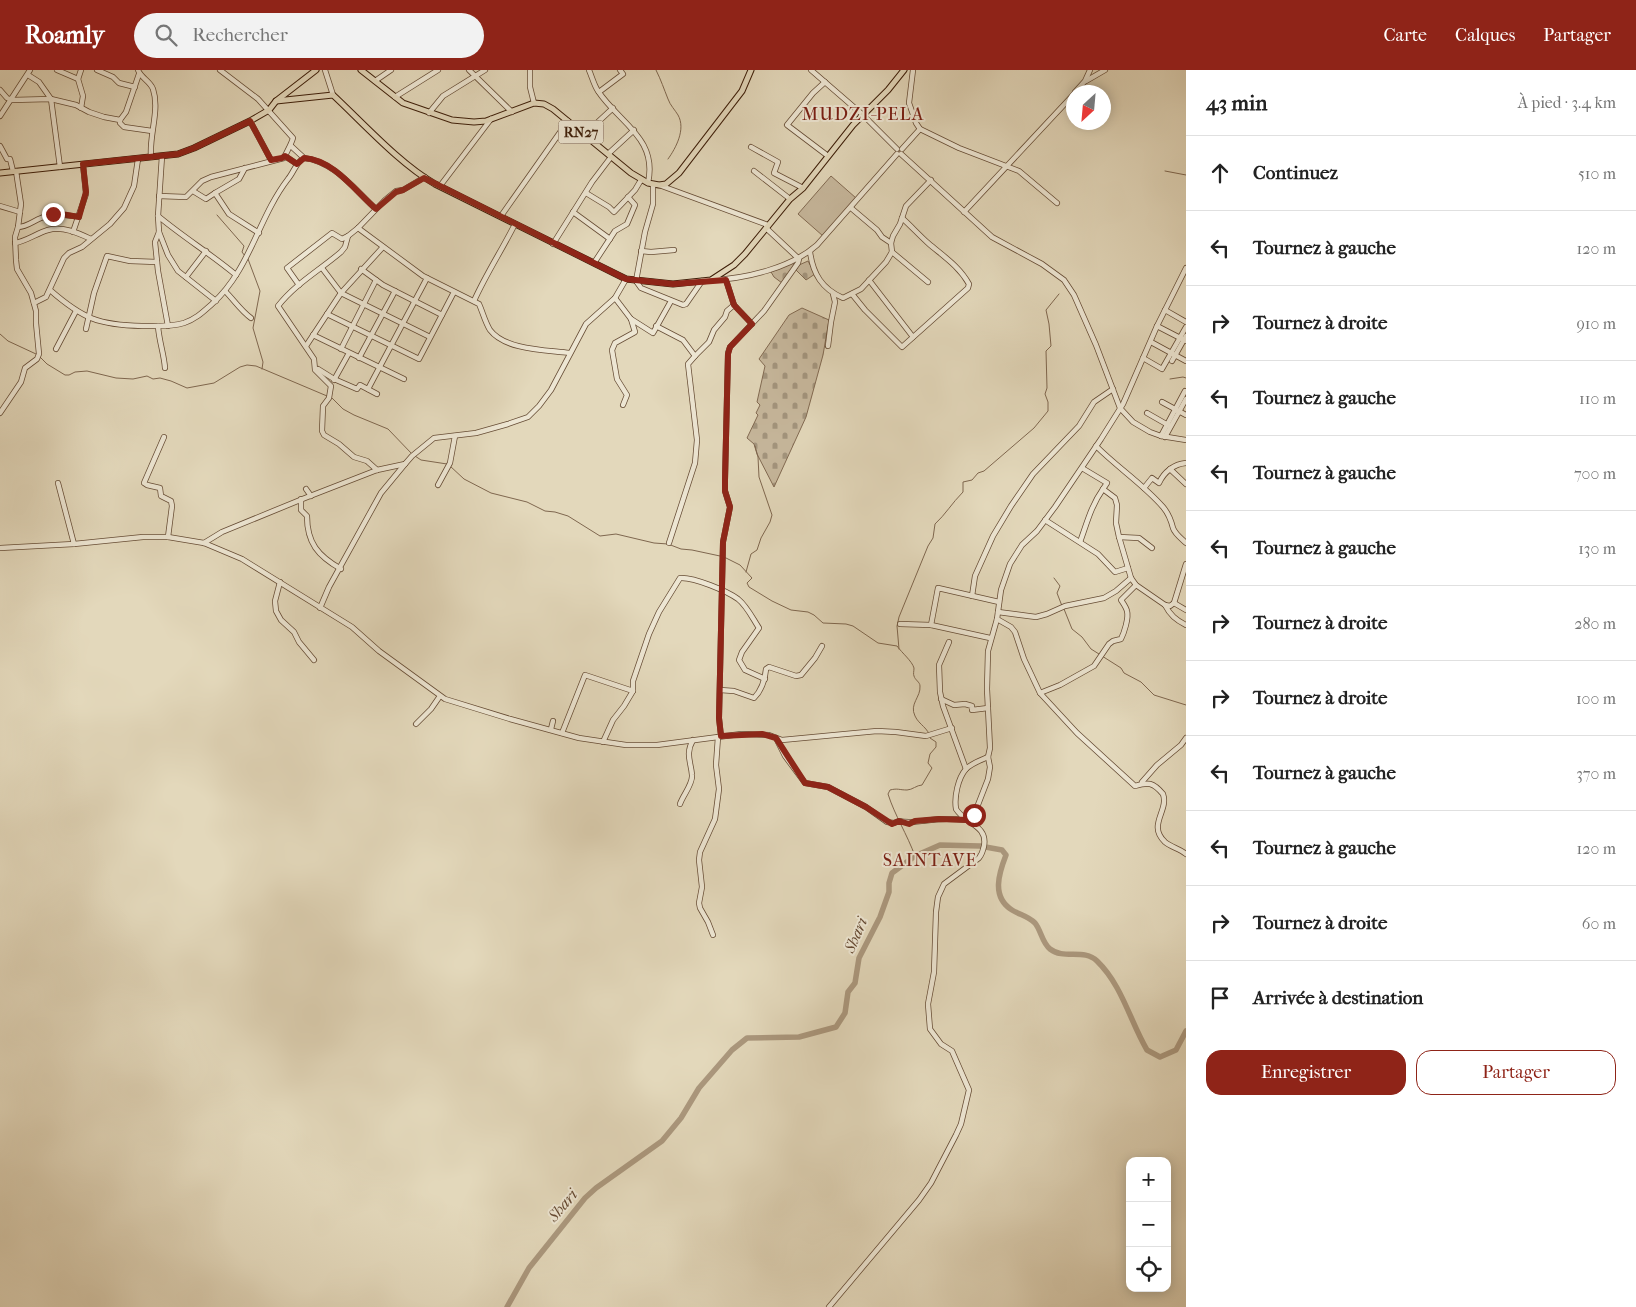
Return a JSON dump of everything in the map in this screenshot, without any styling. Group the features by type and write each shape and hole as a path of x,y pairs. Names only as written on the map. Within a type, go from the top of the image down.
{"main road":[{"path":"0,173 178,154 250,121 268,110 276,101 316,70"},
{"path":"361,70 404,103 452,120 474,122 492,119 534,103"},
{"path":"659,185 666,184 676,177 684,167 742,91 751,70"},
{"path":"276,101 333,95 424,178 626,279 673,284 711,280 734,265 904,70"},
{"name":"RN27","path":"534,103 544,104 568,121 641,180 659,185"}],"street":[{"path":"57,70 78,78"},
{"path":"81,70 78,78 83,96 81,108"},
{"path":"98,70 113,77 118,84 134,87"},
{"path":"159,196 186,197 202,181 282,158 291,146 293,138 290,133 279,124 258,99 220,70"},
{"path":"325,70 333,95"},
{"path":"375,81 392,70"},
{"path":"395,97 438,70"},
{"path":"469,70 512,112"},
{"path":"429,113 444,96 485,70"},
{"path":"530,70 530,87 534,103"},
{"path":"589,70 599,92 634,130 649,158 653,204 641,251 636,281 641,288 680,304 686,304 702,281"},
{"path":"599,92 623,74 620,70"},
{"path":"811,70 863,115 992,237 1042,264 1068,285 1096,345 1120,408 1133,422 1143,429 1163,437 1186,440"},
{"path":"913,70 908,99 920,129 944,142 1019,171 1057,203"},
{"path":"1085,82 1090,70"},
{"path":"1082,85 1095,74 1105,70"},
{"path":"0,116 29,72 51,99 60,167"},
{"path":"120,120 126,112 138,72"},
{"path":"138,72 152,87 155,98 150,145 151,157"},
{"path":"826,82 813,93 787,125 828,156"},
{"path":"0,90 7,98 12,100 51,99 76,105 89,112 120,120"},
{"path":"964,212 1066,102"},
{"path":"584,135 613,108"},
{"path":"440,186 492,119"},
{"path":"120,120 124,127 152,131"},
{"path":"250,121 271,160"},
{"path":"501,216 568,121"},
{"path":"711,280 726,280 752,275 799,259 810,252 818,246 920,129"},
{"path":"553,244 610,155 634,130"},
{"path":"0,146 7,158 10,159 20,198 20,212 15,243 17,269 31,293 36,311 38,355 25,368 21,382 0,413"},
{"path":"291,146 304,158 331,168 376,209"},
{"path":"751,147 778,162 774,173 803,188"},
{"path":"162,156 158,216 159,232 168,255 178,271 216,301"},
{"path":"285,156 297,164"},
{"path":"50,290 76,311 101,322 168,326 198,317 216,301 236,275 275,200 297,164 304,158"},
{"path":"34,303 46,296 50,290 64,258 69,253 82,247 110,224 124,208 134,186 138,159"},
{"path":"74,232 86,192 83,164"},
{"path":"193,191 206,199 239,179 245,168"},
{"path":"754,172 790,199"},
{"path":"299,285 287,268 332,233 342,239 348,236 396,192 424,178"},
{"path":"586,192 614,212 635,190 641,180"},
{"path":"835,302 861,289 886,262 892,252 891,243 906,206 931,180"},
{"path":"659,185 767,227 799,259"},
{"path":"215,193 230,214 259,233"},
{"path":"594,263 615,231 628,224 635,205 628,197"},
{"path":"0,206 20,212"},
{"path":"851,208 891,243"},
{"path":"573,212 610,239"},
{"path":"18,227 23,227 53,214 79,217"},
{"path":"158,216 236,275"},
{"path":"852,294 865,310 902,347 968,288 969,284 965,276 952,262 927,242 902,218"},
{"path":"474,301 486,274 502,250 515,224"},
{"path":"358,228 426,278 479,304"},
{"path":"15,243 31,239 47,230 59,229 74,232 91,239"},
{"path":"159,232 155,242 168,326"},
{"path":"331,386 315,370 314,359 278,306 285,296 341,252 345,247 348,236"},
{"path":"306,346 341,293 382,247"},
{"path":"641,251 674,250"},
{"path":"186,277 206,251"},
{"path":"810,252 812,264 818,278 833,294 843,298"},
{"path":"892,252 928,282"},
{"path":"86,329 87,317 107,256 130,261 157,262"},
{"path":"713,935 699,903 702,887 699,860 700,852 715,818 719,789 716,765 719,736 723,542 730,507 725,491 728,354 730,347 764,310 799,259"},
{"path":"322,268 341,293 430,337"},
{"path":"776,738 805,783 828,787 866,807 887,822 894,824 899,821 909,824 915,821 939,819 968,820 974,815 988,779 990,767 988,757 990,748 987,682 988,651 990,638 997,619 1001,590 1013,557 1045,520 1082,468 1120,408 1164,310 1184,278 1186,268"},
{"path":"361,269 395,291 442,315"},
{"path":"368,389 426,278"},
{"path":"320,608 329,587 341,569 381,493 413,455 434,438 488,430 528,417 551,390 586,324 615,298 626,279"},
{"path":"341,350 376,280"},
{"path":"726,280 734,305 752,324"},
{"path":"869,280 914,336"},
{"path":"224,291 251,318"},
{"path":"359,358 395,291"},
{"path":"327,314 419,359 454,292"},
{"path":"466,298 477,294"},
{"path":"477,294 479,304 492,333 522,347 569,353"},
{"path":"828,346 835,302 833,294"},
{"path":"615,298 632,320 653,332 671,301"},
{"path":"669,543 695,463 697,440 688,364 709,342 714,330 725,317 727,311 734,305"},
{"path":"1164,310 1186,322"},
{"path":"56,349 76,311"},
{"path":"623,405 626,395 617,378 612,350 615,343 635,332 632,320"},
{"path":"158,326 165,368"},
{"path":"656,326 683,340 696,356"},
{"path":"1157,326 1184,339"},
{"path":"1143,358 1162,369 1184,339 1186,327"},
{"path":"313,335 404,379"},
{"path":"1151,342 1186,361"},
{"path":"349,353 334,379 330,397 323,406 322,431 324,435 339,444 354,457 368,461 377,470"},
{"path":"1172,361 1173,354"},
{"path":"314,367 356,389 360,385 376,394"},
{"path":"972,596 977,573 993,536 1011,506 1033,474 1078,426 1094,402 1113,389"},
{"path":"1163,437 1184,393"},
{"path":"1177,410 1186,399"},
{"path":"1162,402 1186,415"},
{"path":"1146,413 1169,425"},
{"path":"438,486 449,464 455,436"},
{"path":"164,437 144,482 147,485 162,489 161,496 172,502 168,537"},
{"path":"1096,446 1115,465 1144,488 1165,510 1174,522 1173,527 1177,534 1186,543"},
{"path":"1144,488 1152,478 1159,482 1170,469 1176,465 1186,463"},
{"path":"204,543 217,534 301,499 377,470 405,464"},
{"path":"1080,542 1087,525 1088,516 1108,483 1082,468"},
{"path":"1170,469 1186,484"},
{"path":"58,483 74,544"},
{"path":"306,489 311,496"},
{"path":"1103,489 1114,498 1117,505 1116,523 1131,578 1136,585 1165,605 1169,613 1177,621 1186,625"},
{"path":"301,499 301,510 307,516 307,531 319,555 341,569"},
{"path":"1045,520 1098,554 1115,572 1128,568"},
{"path":"0,548 74,544 143,537 168,537 204,543 228,552 352,627 379,651 440,696 510,719 603,742 645,745 719,736 762,734 776,738 798,740 809,736 877,731 926,736 952,728"},
{"path":"1119,537 1139,538 1152,548"},
{"path":"1165,605 1170,606 1174,603 1186,564"},
{"path":"603,742 613,720 633,691 633,681 649,634 659,612 680,578 686,577 697,581 739,600 759,628 742,652 739,660 745,670 765,679"},
{"path":"998,612 1036,617 1063,607 1104,598 1116,591 1131,578"},
{"path":"280,582 275,601 276,611 281,620 294,632 299,642 314,660"},
{"path":"1040,693 1060,685 1094,666 1109,644 1121,639 1126,629 1127,610 1121,600 1136,585"},
{"path":"931,625 938,588 999,602"},
{"path":"1174,603 1186,610"},
{"path":"997,619 1012,627 1015,632 1024,659 1040,693 1077,733 1135,786 1142,782 1186,738"},
{"path":"900,624 931,625 990,638"},
{"path":"949,642 939,665 938,674 941,699 966,769"},
{"path":"720,690 734,691 754,698 765,679 766,669 769,666 796,676 801,675 822,646"},
{"path":"562,733 585,675 633,691"},
{"path":"416,724 431,709 440,696"},
{"path":"941,699 954,706 965,704 972,706 972,710 988,708"},
{"path":"551,729 553,721"},
{"path":"680,804 682,796 691,783 693,773 688,756 693,740"},
{"path":"829,1307 931,1183 961,1124 970,1090 952,1051 941,1044 930,1029 928,1004 934,972 938,897 944,884 982,854 985,838 982,832 959,813 955,805 960,781 966,769 988,757"},
{"path":"1142,782 1150,783 1163,794 1164,802 1158,824 1158,832 1161,838 1186,854"}],"green space":[{"path":"831,176 856,198 823,236 798,214"},
{"path":"808,261 815,274 806,280 796,270 799,265"},
{"path":"795,262 797,263 782,283 771,272"},
{"path":"802,308 829,320 823,355 806,417 774,487 754,444 747,438 758,415 756,413 760,405 757,402 765,366 759,359 789,315"}],"waterway":[{"path":"656,70 669,101 678,115 681,126 679,138 668,159"},
{"path":"1165,171 1186,175"},
{"path":"217,215 244,246 242,252 245,256"},
{"path":"248,259 260,291 253,328 263,362 262,369"},
{"path":"899,649 897,626 899,617 933,538 935,524 963,492 963,482 972,480 978,473 984,471 1034,428 1048,411 1048,402 1045,394 1047,388 1046,351 1051,346 1046,310 1059,294"},
{"path":"0,334 8,341 36,354"},
{"path":"39,356 47,364 65,375 87,371 116,378 133,379 147,376 153,379 160,378 171,381 187,388 214,383 240,367 247,365 256,366 327,396"},
{"path":"1170,379 1186,378"},
{"path":"331,397 343,409 388,429 412,454"},
{"path":"746,572 751,554 757,550 772,515 759,477 758,457 755,446"},
{"path":"415,456 421,460 447,464"},
{"path":"450,466 464,479 491,493 527,502 545,511 568,516 600,536 616,534 720,556"},
{"path":"724,557 740,565 752,578 747,583 749,587 772,601 791,610 808,612 823,623 853,626 878,643 897,646 911,663 914,668 915,679 920,686 913,708 914,712 930,738 936,742 936,747 930,754 928,763 932,768 922,785 909,790 890,790 888,794 915,856"},
{"path":"1054,578 1060,586 1057,593 1062,606"},
{"path":"1064,609 1072,629 1082,637 1091,649 1099,654"},
{"path":"1102,656 1121,668 1124,673 1141,682 1154,695 1186,705"},
{"name":"Shari","path":"507,1307 529,1268 585,1198 662,1141 681,1118 699,1088 732,1050 747,1038 799,1037 836,1027 845,1013 848,992 855,983 859,958 880,917 889,892 892,873 915,856 940,845 980,846 1002,850 1006,855 999,877 999,892 1005,905 1035,923 1050,949 1061,954 1086,955 1097,961 1113,981 1147,1050 1160,1057 1176,1050 1186,1031"}],"district":[{"name":"MUDZI-PELA","path":"863,114"},
{"name":"SAINTAVE","path":"930,860"}],"route":[{"path":"53,214 79,217 86,194 83,164 178,154 250,121 271,160 284,158 285,156 297,164 304,158 320,162 341,176 376,209 396,192 424,178 626,279 673,284 726,280 734,305 752,324 728,350 725,491 730,507 723,542 719,718 721,736 762,734 776,738 805,783 828,787 866,807 892,824 899,821 909,824 915,821 939,819 968,820 974,815"}]}
